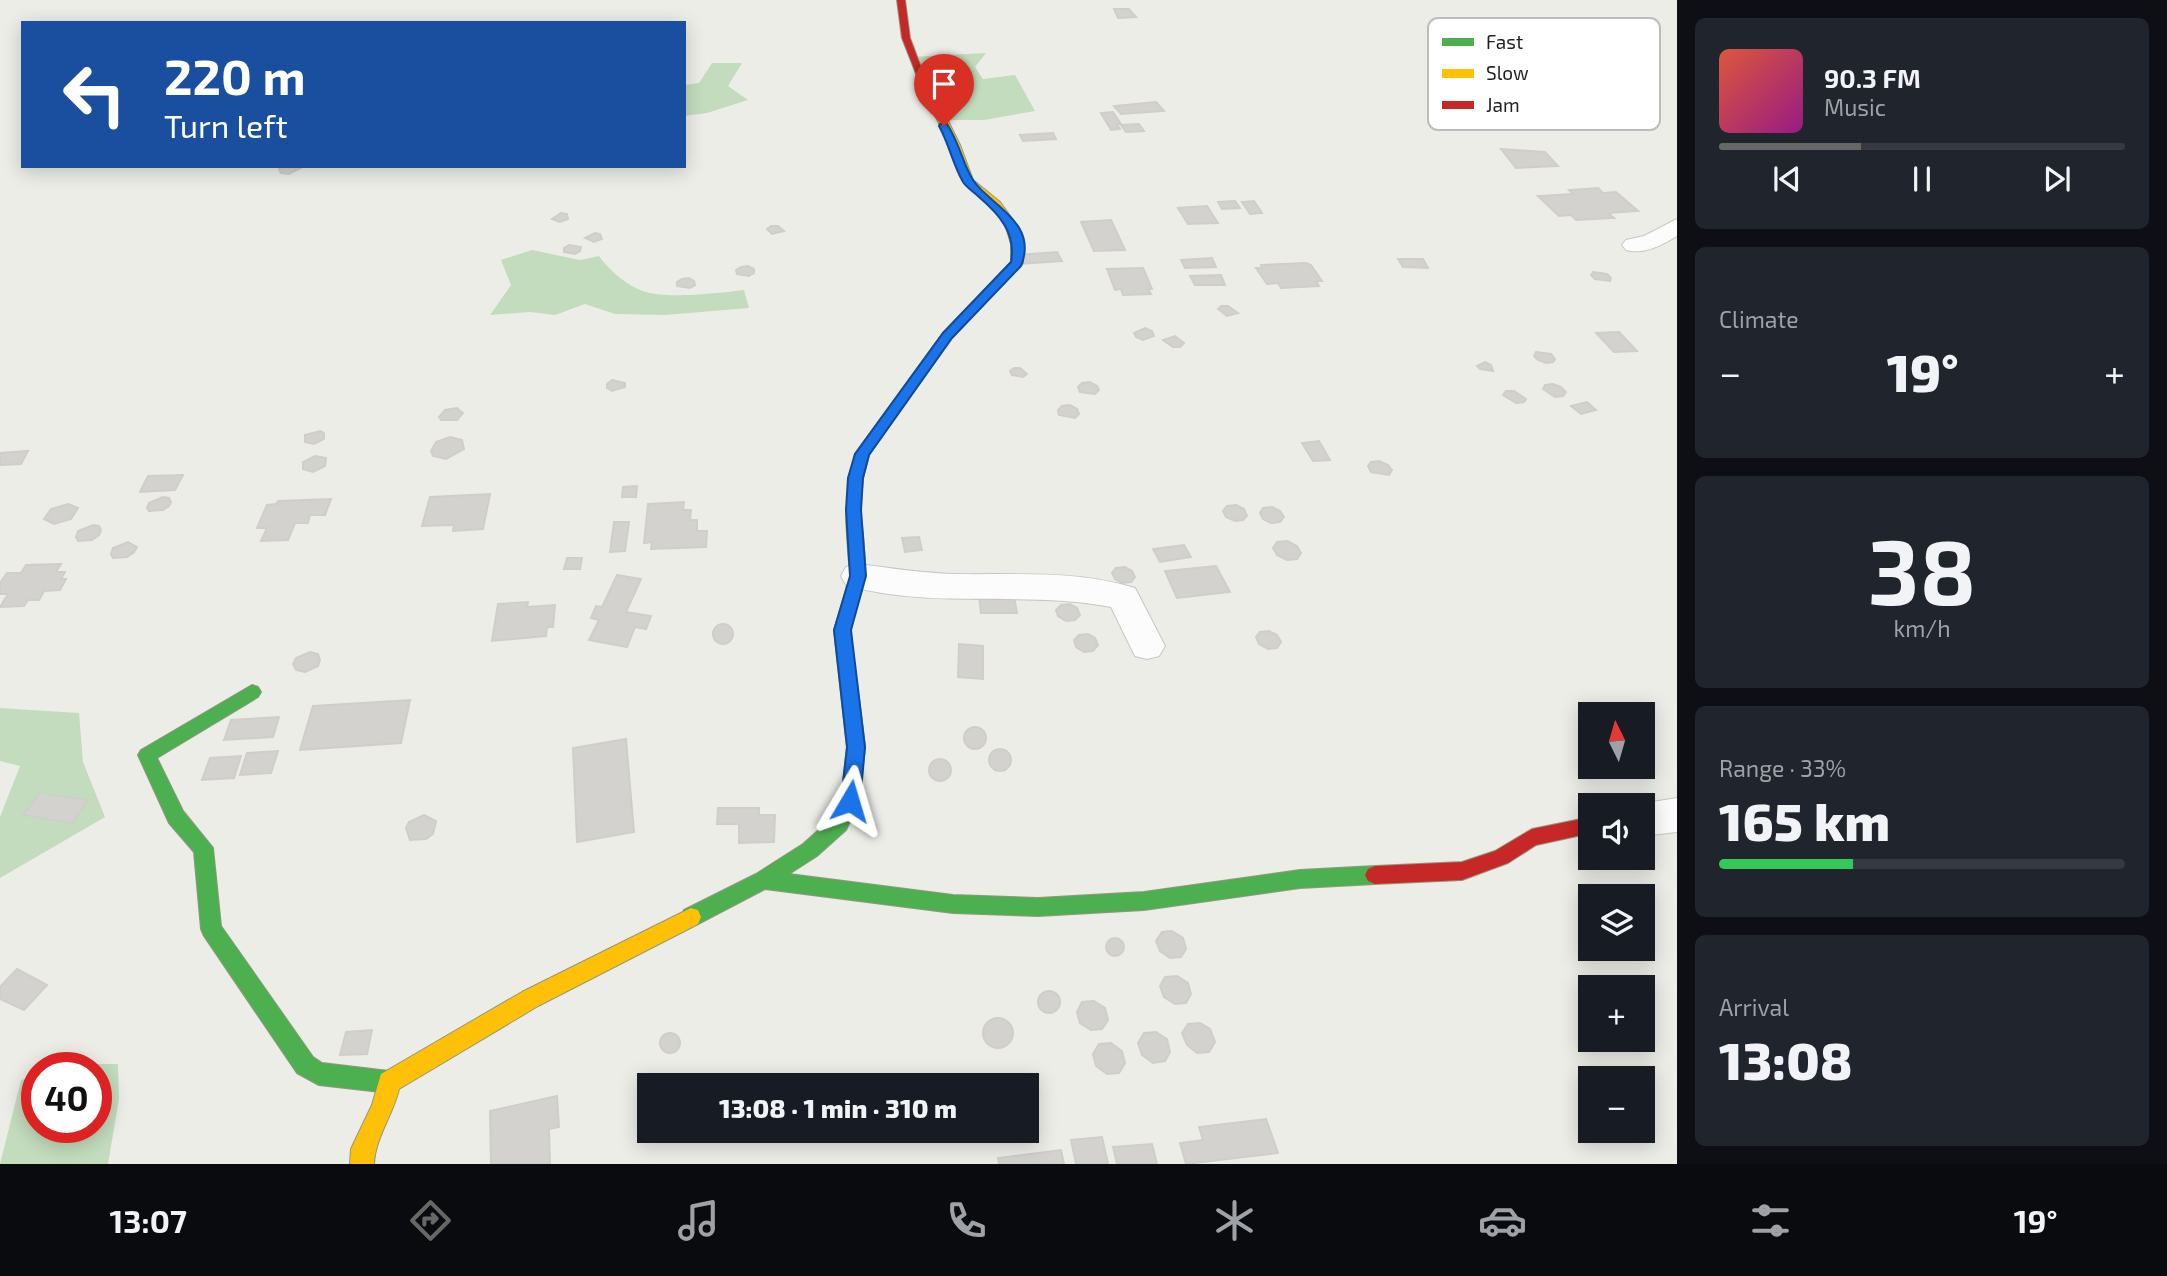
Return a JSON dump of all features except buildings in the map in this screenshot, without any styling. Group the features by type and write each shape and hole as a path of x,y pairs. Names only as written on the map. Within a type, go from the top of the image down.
{"street":[{"path":"252,692 146,755 169,808 187,835 202,848 206,864 211,929 305,1065 319,1074 389,1082 530,999 763,880 810,850 839,824 850,801 856,747 842,630 858,576 853,510 856,478 862,454 947,336 1017,263 1019,250 1017,238 1005,214 968,182 954,144 906,43 901,0"},
{"path":"1634,244 1652,241 1677,226"},
{"path":"858,576 928,585 1043,587 1101,592 1123,597 1147,646"},
{"path":"1655,818 1677,816"},
{"path":"763,880 953,904 1038,907 1144,901 1300,879 1462,871 1501,857 1532,837 1578,828"},
{"path":"362,1164 363,1149 383,1108 389,1082"}],"green space":[{"path":"986,53 975,67 983,79 1015,75 1035,111 984,120 941,120 909,57"},
{"path":"712,63 742,63 728,86 748,100 707,113 686,116 686,85 699,83"},
{"path":"532,250 580,260 599,256 626,282 639,290 656,294 694,295 744,290 749,308 665,315 615,314 585,304 555,315 530,312 490,315 511,285 501,260"},
{"path":"0,708 79,713 83,762 105,817 0,878 0,817 20,766 0,761"},
{"path":"112,1064 118,1064 119,1099 112,1140"},
{"path":"21,1080 21,1143 112,1143 108,1164 0,1164"}],"traffic: fast":[{"path":"691,917 763,880 810,850 839,824 850,801 856,747 842,630 858,576 855,535"},
{"path":"252,692 147,755 176,817 203,848 211,929 305,1065 319,1074 389,1082"},
{"path":"763,880 953,904 1038,907 1144,901 1300,879 1375,875"}],"traffic: slow":[{"path":"855,535 853,510 856,478 862,454 947,336 1017,263 1017,244 1012,227 996,204 968,181 955,145 927,89"},
{"path":"362,1164 363,1149 383,1108 389,1082 530,999 691,917"}],"traffic: jam":[{"path":"901,0 906,38 927,89"},
{"path":"1375,875 1462,871 1501,857 1532,837 1578,828"}],"route":[{"path":"850,801 856,747 842,630 858,576 853,510 856,478 862,454 947,336 1017,263 1019,250 1017,238 1005,214 968,182 954,144 944,126"}]}
